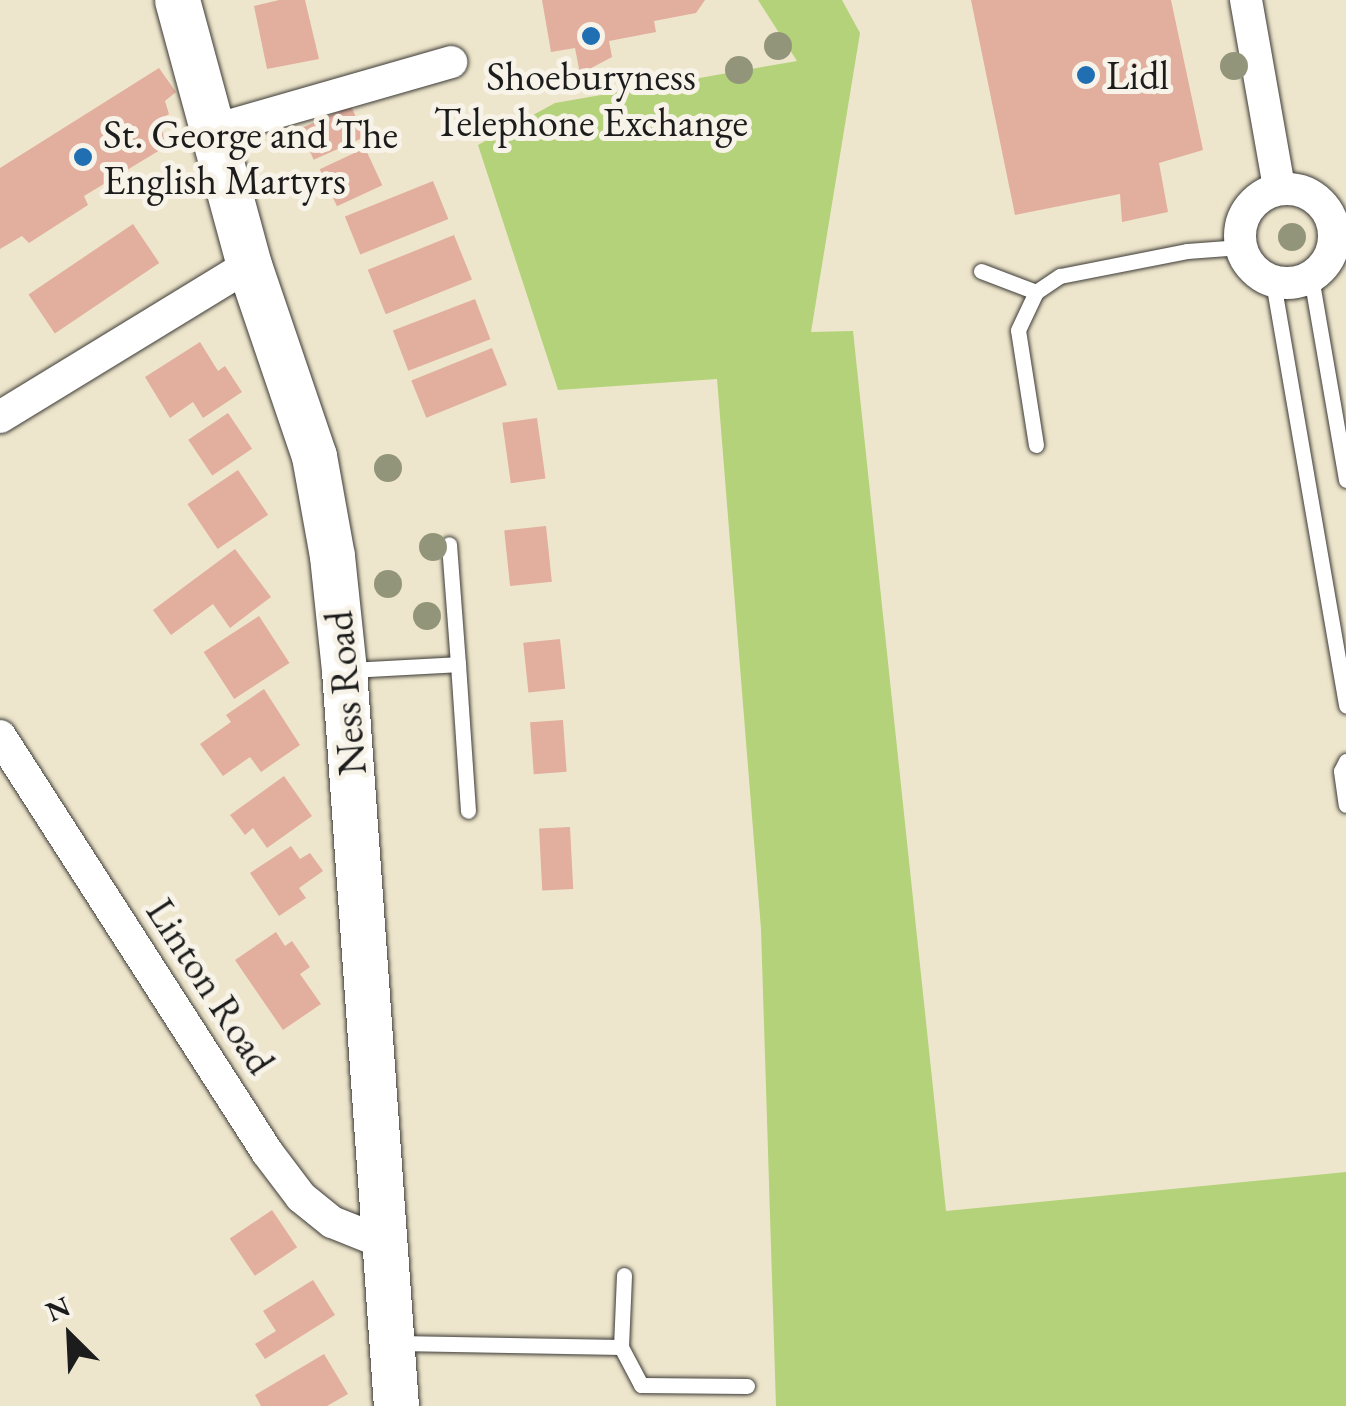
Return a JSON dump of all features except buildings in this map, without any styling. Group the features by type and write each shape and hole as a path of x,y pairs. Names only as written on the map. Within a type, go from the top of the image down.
{"main road":[{"name":"Ness Road","path":"177,0 249,265 314,456 332,556 344,670 396,1406"}],"street":[{"path":"1246,0 1279,188"},
{"path":"211,131 451,62"},
{"path":"1279,188 1306,192 1320,202 1340,227 1328,260 1311,277 1291,284 1273,282 1252,268 1241,248 1240,228 1248,208 1279,188"},
{"path":"0,417 249,265"},
{"name":"Linton Road","path":"0,736 278,1167 301,1196 332,1222 387,1244"}],"lane":[{"path":"1036,445 1018,330 1036,292 1060,276 1187,251 1241,248"},
{"path":"980,271 1036,292"},
{"path":"1311,277 1346,480"},
{"path":"1273,282 1346,706"},
{"path":"448,544 468,811"},
{"path":"344,670 458,664"},
{"path":"1346,761 1340,772 1346,805"},
{"path":"624,1275 621,1346 641,1385 746,1386"},
{"path":"393,1343 621,1346"}],"green space":[{"path":"758,0 842,0 860,33 811,332 853,331 946,1211 1346,1172 1346,1406 776,1406 761,929 717,379 558,390 478,145 555,103 797,61"}],"place":[{"name":"Shoeburyness Telephone Exchange","path":"591,36"},
{"name":"Lidl","path":"1086,75"},
{"name":"St. George and The English Martyrs","path":"83,157"}]}
